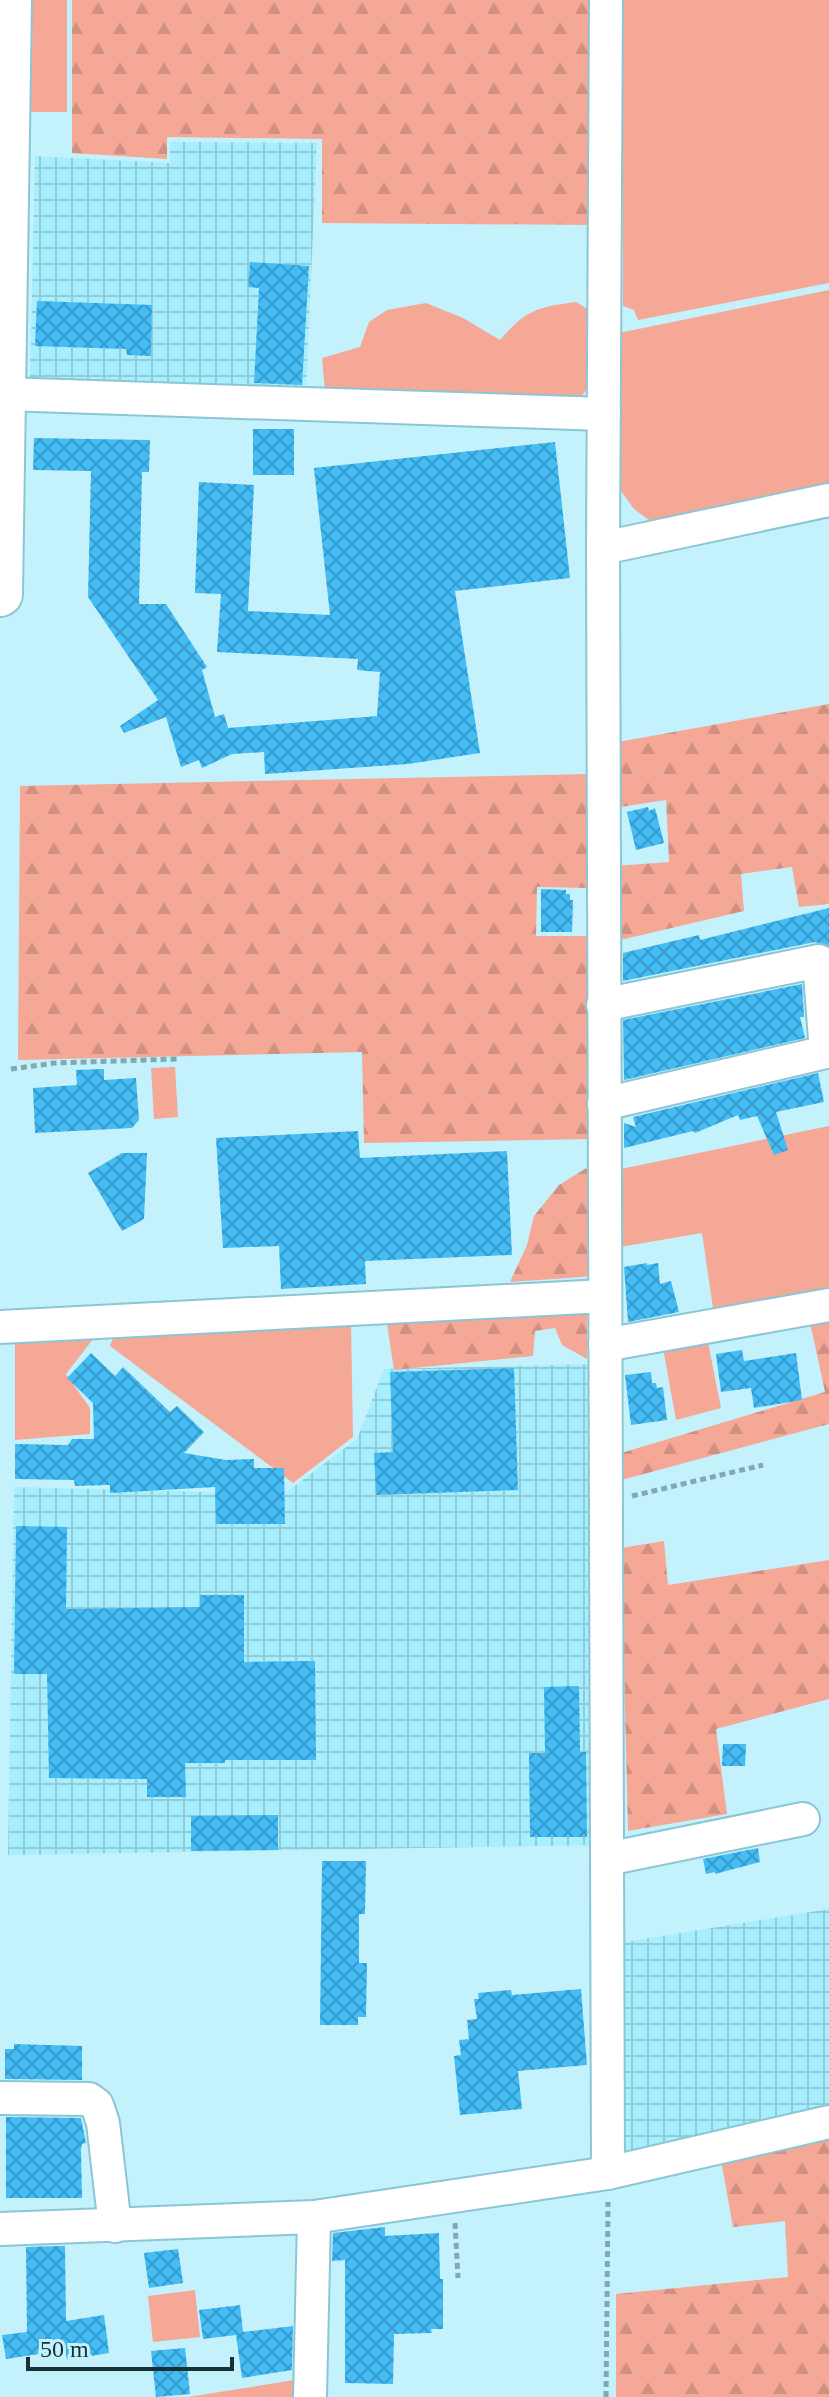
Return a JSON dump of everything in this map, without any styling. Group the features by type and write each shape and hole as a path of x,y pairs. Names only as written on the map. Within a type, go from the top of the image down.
{"main road":[{"path":"0,594 9,0"}],"street":[{"path":"606,0 603,1005 608,2173"},
{"path":"4,394 604,414"},
{"path":"603,548 829,500"},
{"path":"603,1005 819,961 826,1052 604,1104"},
{"path":"0,1327 604,1296"},
{"path":"605,1345 829,1305"},
{"path":"607,1859 803,1819"},
{"path":"0,2098 89,2099 97,2105 103,2123 115,2226"},
{"path":"0,2229 314,2217 608,2173 829,2122"},
{"path":"310,2397 314,2217"}],"path":[{"path":"11,1069 55,1063 177,1059"},
{"path":"605,1502 763,1465"},
{"path":"606,2397 608,2173"},
{"path":"454,2196 458,2278"}],"shaded area":[{"path":"170,142 317,143 306,389 30,377 35,156 170,163"},
{"path":"595,1364 598,1845 8,1855 14,1487 284,1494 357,1439 384,1369"},
{"path":"829,1909 829,2109 625,2156 619,2147 619,1943"}],"green space":[{"path":"28,0 67,0 67,112 25,112"},
{"path":"72,0 595,0 595,225 322,223 322,139 167,137 167,159 72,153"},
{"path":"623,0 829,0 829,283 638,320 634,310 623,306"},
{"path":"829,290 829,484 653,523 634,509 621,491 619,333"},
{"path":"576,302 597,315 591,383 581,397 325,392 322,358 360,347 369,322 387,310 426,303 463,318 500,340 517,322 533,312"},
{"path":"829,704 829,904 799,907 792,867 741,874 744,911 616,941 615,866 669,862 666,800 620,807 618,742"},
{"path":"589,774 589,888 537,887 536,936 590,936 590,1139 364,1143 362,1052 18,1060 20,786"},
{"path":"175,1067 178,1117 154,1119 151,1068"},
{"path":"829,1126 829,1295 714,1315 702,1233 620,1247 616,1170"},
{"path":"588,1167 595,1276 510,1282 527,1245 534,1216 559,1185"},
{"path":"587,1307 587,1359 562,1345 555,1328 535,1331 533,1356 394,1370 386,1317"},
{"path":"829,1315 829,1424 618,1481 618,1454 825,1392 809,1318"},
{"path":"351,1323 353,1437 293,1483 110,1346 116,1330"},
{"path":"100,1330 66,1374 90,1408 90,1434 15,1440 15,1336"},
{"path":"707,1337 721,1408 676,1420 663,1348"},
{"path":"664,1541 668,1585 829,1560 829,1699 716,1729 727,1814 628,1831 621,1548"},
{"path":"829,2134 829,2397 616,2397 616,2294 788,2277 785,2221 733,2227 721,2160"},
{"path":"195,2290 200,2337 153,2342 148,2296"},
{"path":"301,2379 300,2397 188,2397"}],"building":[{"path":"250,262 309,266 302,385 254,383 259,288 248,287"},
{"path":"37,301 152,305 151,356 127,355 126,349 35,346"},
{"path":"253,429 294,429 294,475 253,475"},
{"path":"34,438 150,440 149,472 142,472 139,604 166,604 207,667 202,670 215,717 224,714 228,728 377,716 380,672 357,670 358,659 217,652 221,594 195,593 199,482 254,485 248,611 330,615 314,468 555,442 570,578 455,591 480,753 408,764 265,774 264,752 232,754 202,768 199,760 181,767 166,717 124,733 120,726 158,700 88,597 91,471 33,470"},
{"path":"648,807 649,811 655,808 664,843 636,850 627,812"},
{"path":"541,889 566,890 566,894 570,894 570,900 573,900 572,932 541,932"},
{"path":"829,908 829,946 815,942 623,981 623,953 699,935 700,940"},
{"path":"802,984 804,1017 800,1017 805,1038 624,1080 623,1020"},
{"path":"104,1069 104,1080 136,1078 139,1120 132,1128 35,1133 33,1088 77,1085 76,1070"},
{"path":"818,1073 824,1102 776,1112 788,1150 774,1155 757,1116 740,1120 738,1115 695,1133 624,1148 624,1123 636,1127 633,1117"},
{"path":"358,1131 360,1158 507,1151 512,1255 365,1261 366,1284 281,1289 279,1246 223,1248 216,1138"},
{"path":"122,1153 147,1153 144,1219 122,1231 88,1173"},
{"path":"658,1263 660,1284 671,1281 679,1312 628,1322 624,1267"},
{"path":"742,1350 744,1361 796,1353 802,1400 754,1408 751,1388 721,1392 716,1354"},
{"path":"91,1353 115,1376 123,1367 170,1412 177,1406 204,1432 184,1453 226,1460 254,1459 254,1468 284,1468 285,1524 216,1524 215,1487 110,1493 110,1485 75,1486 74,1480 15,1479 15,1444 68,1445 72,1439 94,1439 93,1403 67,1378"},
{"path":"514,1368 518,1490 376,1495 374,1453 393,1452 390,1372"},
{"path":"651,1372 652,1383 656,1383 657,1388 663,1387 667,1420 631,1425 625,1375"},
{"path":"16,1526 67,1527 66,1609 200,1607 200,1595 244,1595 244,1662 315,1661 316,1760 185,1763 186,1797 147,1797 147,1779 49,1778 47,1674 14,1674"},
{"path":"579,1686 580,1752 586,1752 587,1837 530,1837 529,1753 545,1753 544,1687"},
{"path":"723,1744 746,1744 745,1766 722,1766"},
{"path":"278,1815 278,1850 191,1851 191,1816"},
{"path":"758,1848 760,1862 706,1874 703,1859"},
{"path":"322,1861 366,1861 365,1914 359,1914 359,1963 367,1963 366,2017 358,2017 358,2025 320,2025"},
{"path":"581,1989 587,2065 518,2071 522,2109 460,2115 454,2056 461,2055 459,2040 469,2039 467,2020 477,2019 474,1999 479,1999 478,1993 511,1990 512,1995"},
{"path":"14,2044 82,2046 82,2080 5,2079 5,2049 14,2049"},
{"path":"6,2117 81,2118 86,2143 82,2144 81,2149 82,2198 6,2198"},
{"path":"385,2227 385,2236 439,2233 443,2329 431,2329 432,2333 394,2334 393,2384 345,2383 345,2260 332,2261 333,2233"},
{"path":"65,2246 66,2321 104,2315 109,2353 67,2360 65,2350 6,2359 2,2335 27,2332 26,2247"},
{"path":"178,2249 183,2283 149,2288 144,2253"},
{"path":"240,2305 243,2332 293,2326 292,2370 242,2378 236,2335 203,2339 199,2310"},
{"path":"185,2348 190,2394 156,2397 151,2351"}]}
